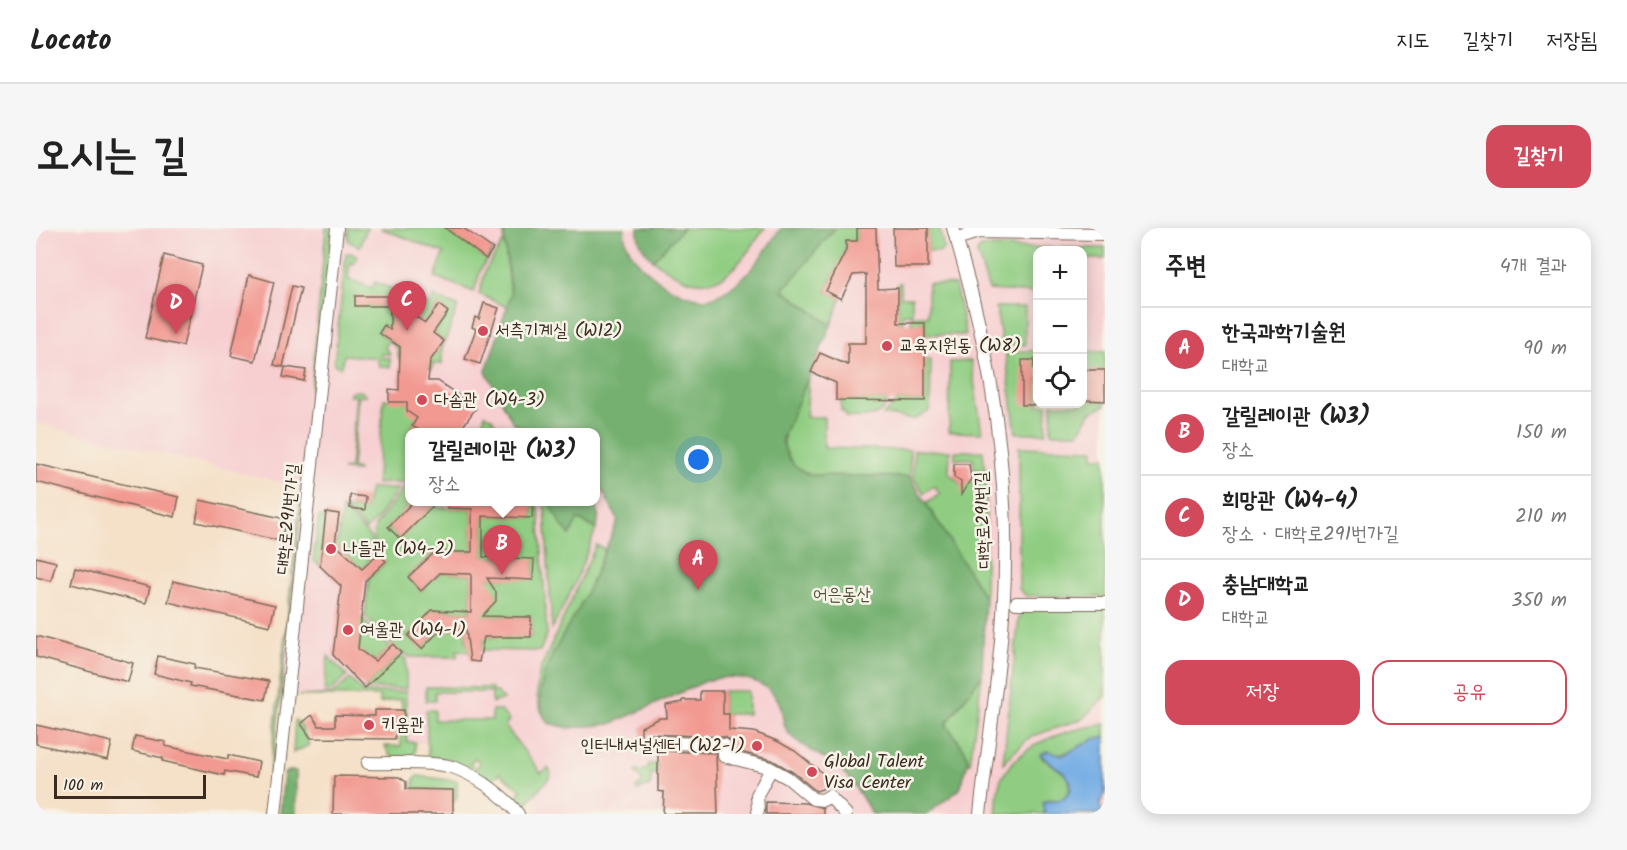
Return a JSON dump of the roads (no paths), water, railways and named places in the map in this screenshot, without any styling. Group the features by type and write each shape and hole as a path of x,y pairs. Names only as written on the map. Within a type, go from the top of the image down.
{"street":[{"name":"대학로291번가길","path":"275,814 337,228"},
{"path":"955,233 1105,234"},
{"name":"대학로291번길","path":"955,233 986,357 995,411 1003,514 1003,612 980,814"},
{"path":"1016,603 1105,603"},
{"path":"652,745 724,745 724,756 744,759 771,769 788,778 813,799 823,800 830,796 846,814"},
{"path":"368,764 450,766 489,787 511,804 518,814"},
{"path":"758,811 758,795 771,769"}],"water":[{"path":"1096,738 1105,738 1105,794 1100,804 1102,814 1044,814 1043,802 1063,799 1070,792 1071,785 1064,773 1040,754 1047,751 1064,755"}],"place":[{"name":"희망관 (W4-4)","path":"407,331"},
{"name":"서측기계실 (W12)","path":"483,331"},
{"name":"충남대학교","path":"176,334"},
{"name":"교육지원동 (W8)","path":"887,346"},
{"name":"다솜관 (W4-3)","path":"422,400"},
{"name":"나들관 (W4-2)","path":"331,549"},
{"name":"갈릴레이관 (W3)","path":"502,575"},
{"name":"한국과학기술원","path":"698,590"},
{"name":"여울관 (W4-1)","path":"348,630"},
{"name":"키움관","path":"369,725"},
{"name":"인터내셔널센터 (W2-1)","path":"757,746"},
{"name":"Global Talent Visa Center","path":"812,772"}],"park label":[{"name":"어은동산","path":"842,595"}]}
